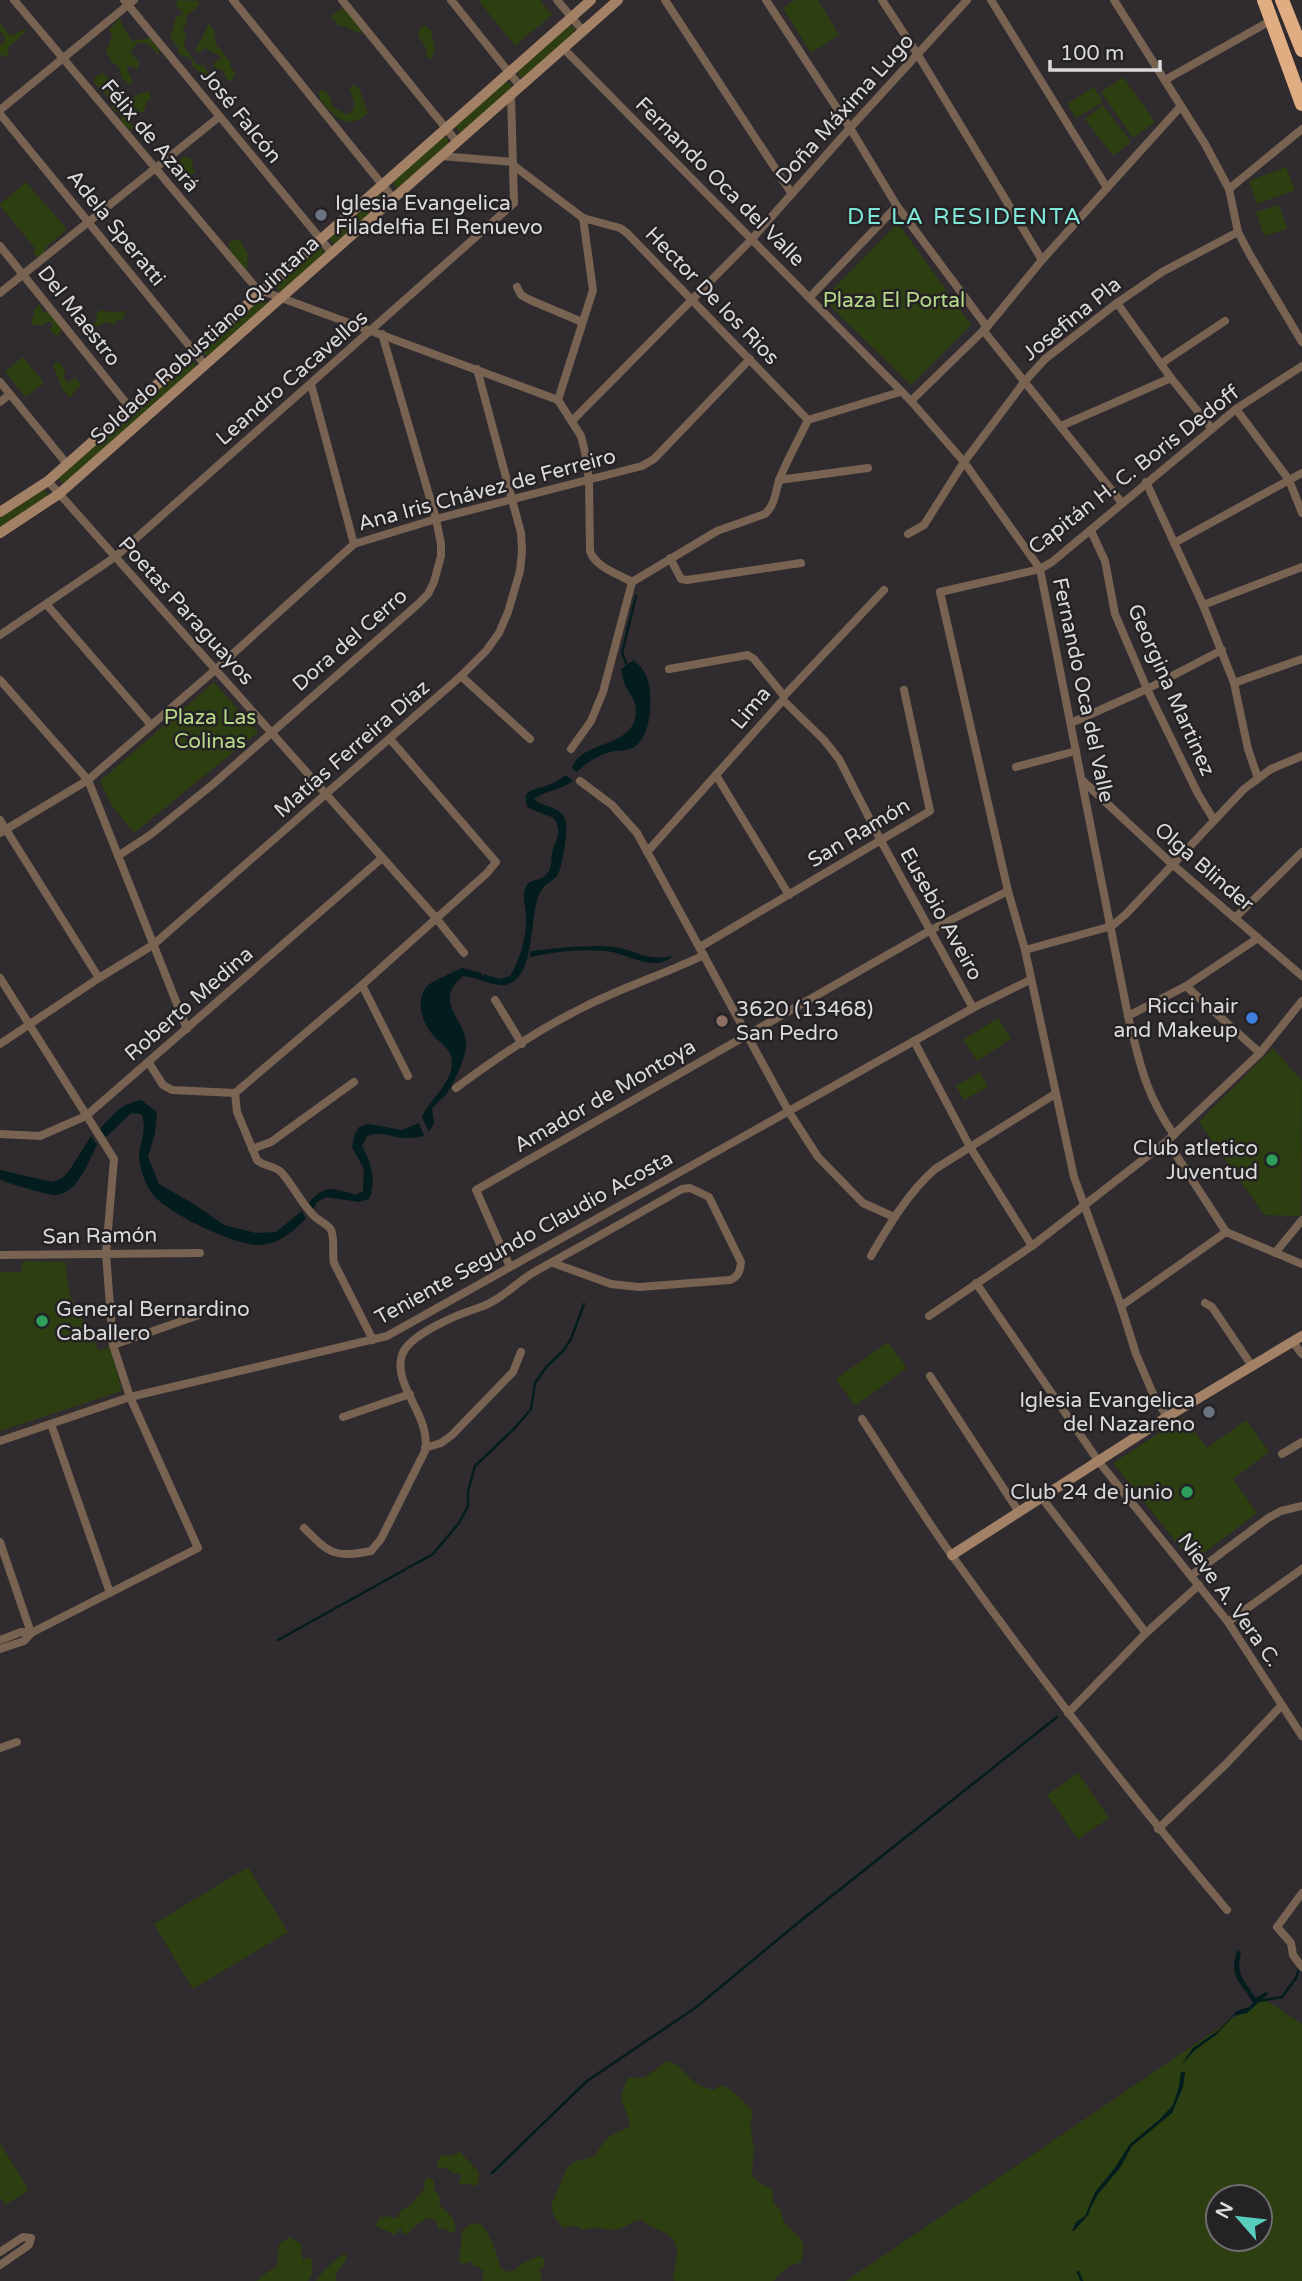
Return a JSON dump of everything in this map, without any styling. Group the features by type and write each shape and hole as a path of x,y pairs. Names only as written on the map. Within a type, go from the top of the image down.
{"highway":[{"path":"1264,0 1302,104"},
{"path":"1282,0 1302,50"}],"street":[{"name":"Félix de Azará","path":"14,0 154,169 261,292"},
{"path":"233,0 393,198"},
{"path":"342,0 457,142"},
{"path":"451,0 520,86"},
{"path":"557,0 583,31"},
{"path":"0,512 48,481 591,0"},
{"name":"Soldado Robustiano Quintana","path":"0,533 59,494 618,0"},
{"path":"665,0 792,194"},
{"path":"766,0 850,128 897,206 1025,381 1122,503"},
{"path":"882,0 1042,260"},
{"name":"Doña Máxima Lugo","path":"573,420 751,240 967,0"},
{"path":"991,0 1107,188"},
{"path":"1114,0 1205,144 1229,189 1238,232 1302,342"},
{"path":"0,112 129,2"},
{"name":"José Falcón","path":"129,2 219,117 332,253"},
{"path":"1165,80 1272,20"},
{"name":"Fernando Oca del Valle","path":"563,48 911,401 964,462 1040,569 1143,1080 1170,1138 1226,1232"},
{"name":"Leandro Cacavellos","path":"0,635 116,558 514,203 511,94"},
{"path":"911,401 985,328 1042,260 1181,106"},
{"name":"Adela Speratti","path":"0,112 205,365"},
{"path":"0,293 219,117"},
{"path":"1229,189 1302,128"},
{"path":"441,156 513,163"},
{"name":"Hector De los Rios","path":"513,163 583,218 620,228 808,420"},
{"path":"810,298 897,206"},
{"path":"558,400 593,290 583,218"},
{"name":"Josefina Pla","path":"908,534 924,525 964,462 1025,381 1059,346 1162,272 1238,232"},
{"name":"Del Maestro","path":"0,246 130,408"},
{"path":"517,287 522,295 530,300 582,322"},
{"path":"261,292 282,297 558,400 581,436 589,480 592,558 632,582"},
{"path":"1117,303 1212,429"},
{"path":"1162,363 1225,321"},
{"name":"Dora del Cerro","path":"118,856 150,835 212,785 428,594 435,582 441,556 436,519 382,334"},
{"name":"Ana Iris Chávez de Ferreiro","path":"3,831 88,780 354,544 436,519 642,466 654,459 750,359"},
{"name":"Capitán H. C. Boris Dedoff","path":"1008,891 940,592 1040,569 1091,531 1236,409 1302,366"},
{"name":"Matías Ferreira Díaz","path":"0,1044 153,945 461,676 486,651 499,633 514,593 522,551 521,533 477,369"},
{"path":"1061,426 1171,378"},
{"path":"0,382 67,464"},
{"path":"311,384 354,544"},
{"path":"571,749 591,722 603,692 632,582 717,531 765,514 774,504 779,480 808,420 900,391"},
{"path":"0,402 10,394"},
{"path":"1236,409 1289,480 1302,513"},
{"path":"779,480 868,468"},
{"path":"1174,543 1302,474"},
{"name":"Poetas Paraguayos","path":"48,481 436,918 464,953"},
{"path":"1146,482 1222,650 1234,683 1248,749 1258,778"},
{"name":"Georgina Martinez","path":"1091,531 1105,561 1115,614 1147,689 1198,794 1214,820"},
{"path":"670,558 681,579 687,580 801,563"},
{"path":"1203,605 1302,567"},
{"name":"Lima","path":"647,852 783,698 884,590"},
{"path":"47,605 151,725"},
{"path":"1071,723 1147,689 1222,650"},
{"name":"Eusebio Aveiro","path":"669,668 748,655 754,659 783,698 839,759 973,1008"},
{"path":"1234,683 1302,660"},
{"path":"461,676 530,739"},
{"path":"0,680 88,780 187,1029"},
{"name":"San Ramón","path":"456,1088 488,1064 593,1002 667,972 930,811 904,690"},
{"path":"149,1063 163,1085 172,1090 235,1093 362,985 496,862 390,739"},
{"path":"1016,767 1076,751"},
{"path":"1025,950 1112,926 1258,778 1271,769 1302,756"},
{"path":"716,775 789,895"},
{"path":"580,781 612,805 637,833 789,1112 818,1157 863,1203 894,1217"},
{"name":"Olga Blinder","path":"1083,781 1172,864 1302,976"},
{"path":"0,820 3,831 99,978"},
{"path":"1235,918 1302,852"},
{"name":"Roberto Medina","path":"0,1135 40,1136 86,1116 382,858"},
{"path":"1008,891 1025,950 1074,1177 1140,1366 1167,1417"},
{"name":"Amador de Montoya","path":"510,1267 476,1190 931,930 1008,891"},
{"path":"1128,1016 1186,986 1258,938"},
{"path":"0,978 114,1159 106,1253 113,1345 130,1397 198,1548 32,1633 24,1641 0,1649"},
{"name":"Teniente Segundo Claudio Acosta","path":"0,1441 130,1397 387,1336 973,1008 1030,980"},
{"path":"362,985 408,1076"},
{"path":"1186,986 1260,1053"},
{"path":"495,1000 522,1044"},
{"path":"929,1316 1032,1246 1170,1138 1260,1053 1302,1001"},
{"path":"914,1041 971,1147 1032,1246"},
{"path":"252,1149 279,1136 354,1082"},
{"path":"235,1093 237,1112 252,1149 262,1165 280,1171 303,1204 332,1231 331,1252 334,1263 373,1340"},
{"path":"871,1256 894,1217 935,1169 1055,1094"},
{"path":"304,1528 323,1547 347,1556 372,1551 381,1539 427,1439 425,1427 404,1380 400,1363 403,1352 411,1341 463,1312 492,1303 534,1272 682,1189 690,1188 709,1198 741,1262 740,1272 730,1280 639,1287 611,1284 553,1262"},
{"path":"1275,1253 1302,1220"},
{"path":"1121,1306 1226,1232 1302,1264"},
{"name":"San Ramón","path":"0,1255 200,1253"},
{"path":"526,1258 534,1272"},
{"name":"Nieve A. Vera C.","path":"976,1283 1099,1462 1228,1622 1302,1736"},
{"path":"1205,1303 1212,1307 1252,1366"},
{"path":"113,1345 199,1315"},
{"path":"951,1555 1167,1417 1297,1339 1302,1354"},
{"path":"425,1448 441,1443 452,1435 513,1373 522,1352"},
{"path":"930,1376 1019,1511"},
{"path":"343,1417 410,1394"},
{"path":"862,1419 951,1555 1068,1713 1158,1829 1227,1910"},
{"path":"51,1424 110,1592"},
{"path":"1282,1454 1302,1442"},
{"path":"1042,1498 1146,1633"},
{"path":"1192,1575 1268,1518 1281,1511 1302,1506"},
{"path":"0,1542 32,1633"},
{"path":"1228,1622 1302,1569"},
{"path":"1068,1713 1146,1633 1199,1584"},
{"path":"0,1640 21,1632 32,1633"},
{"path":"1158,1829 1226,1765 1282,1704"},
{"path":"0,1748 17,1742"},
{"path":"1302,1893 1277,1927 1291,1943 1293,1955 1302,1966"},
{"path":"0,2252 23,2237 31,2238 29,2245 0,2265"}],"green space":[{"path":"177,0 200,1 198,7 186,16 186,25 182,29 186,34 184,46 197,65 205,67 214,84 222,80 216,87 212,87 192,66 190,58 179,54 178,47 170,38 176,17 184,14 176,5"},
{"path":"478,0 540,0 552,15 515,46"},
{"path":"795,0 818,0 839,35 811,53 783,8"},
{"path":"343,8 363,33 339,26 332,18 332,15"},
{"path":"120,19 132,41 150,38 160,51 158,55 149,44 137,43 130,53 139,62 139,66 136,69 130,66 126,68 133,81 130,86 106,51 112,37 109,29"},
{"path":"0,22 10,36 25,29 26,32 8,48 9,54 6,58 0,54 0,44 2,45 5,37 0,31"},
{"path":"209,24 214,30 216,44 236,73 231,81 227,80 223,71 213,67 215,61 221,60 220,56 205,48 199,53 195,51"},
{"path":"424,25 431,30 435,50 430,60 418,34"},
{"path":"571,25 575,29 574,32 524,77 519,77 518,71"},
{"path":"102,73 109,78 111,91 121,103 130,103 135,96 147,91 150,93 151,99 146,103 144,112 128,117 134,128 131,130 122,123 120,114 113,109 106,95 94,83 94,78"},
{"path":"1123,77 1155,122 1133,138 1101,92"},
{"path":"505,82 511,84 511,89 461,132 458,131 456,126"},
{"path":"355,85 360,90 368,113 354,122 344,121 322,103 319,92 326,91 332,106 347,115 354,109 349,88"},
{"path":"1094,87 1103,102 1076,118 1067,104"},
{"path":"1103,105 1131,142 1113,156 1085,119"},
{"path":"443,137 448,138 448,144 398,188 394,187 394,181"},
{"path":"184,156 193,160 192,169 196,170 187,180 190,186 185,188 177,174 166,166 169,160 177,165"},
{"path":"1286,167 1295,190 1257,204 1249,181"},
{"path":"26,182 67,229 45,248 40,258 33,252 35,248 0,206"},
{"path":"382,192 387,197 386,200 335,244 332,243 331,236"},
{"path":"1279,205 1287,229 1264,236 1256,212"},
{"name":"Plaza El Portal","path":"898,223 971,325 911,385 823,299"},
{"path":"233,239 241,241 248,254 247,269 244,270 230,252 229,243"},
{"path":"320,247 324,254 282,291 278,291 276,286"},
{"path":"263,298 268,303 208,356 205,355 203,350"},
{"path":"40,304 42,311 50,314 61,326 58,336 52,333 50,329 53,324 49,321 43,325 32,325 34,310"},
{"path":"101,310 126,311 122,320 118,320 114,325 106,322 94,328 92,324"},
{"path":"23,357 44,383 26,397 5,372"},
{"path":"189,361 194,362 196,367 65,484 60,481 59,478"},
{"path":"57,362 66,372 63,377 68,382 76,378 81,385 70,398 53,366"},
{"path":"44,489 49,497 0,528 0,518"},
{"name":"Plaza Las Colinas","path":"214,682 258,732 134,833 112,806 100,781"},
{"path":"998,1018 1011,1039 977,1061 963,1040"},
{"name":"Club atletico Juventud","path":"1273,1048 1302,1081 1301,1216 1264,1215 1199,1122"},
{"path":"980,1072 988,1087 964,1100 956,1086"},
{"name":"General Bernardino Caballero","path":"23,1261 65,1262 70,1296 99,1351 110,1346 122,1391 0,1431 0,1272 21,1272"},
{"path":"888,1342 907,1368 855,1406 836,1379"},
{"path":"1184,1417 1207,1448 1246,1420 1269,1452 1233,1479 1257,1513 1192,1562 1113,1463"},
{"path":"1078,1773 1109,1818 1078,1839 1047,1795"},
{"path":"248,1867 288,1932 193,1989 154,1924"},
{"path":"1263,1998 1302,2024 1302,2281 846,2281"},
{"path":"667,2061 677,2065 701,2086 713,2090 722,2085 726,2087 753,2113 750,2125 754,2147 752,2175 758,2182 772,2189 773,2202 780,2210 785,2223 801,2238 804,2246 801,2262 788,2267 773,2281 674,2281 677,2253 674,2242 665,2233 641,2220 617,2230 583,2230 576,2226 563,2228 555,2218 551,2206 566,2170 573,2162 593,2157 608,2137 630,2126 622,2099 628,2078 645,2077"},
{"path":"0,2143 29,2190 5,2205 0,2197"},
{"path":"460,2152 479,2172 476,2186 459,2184 459,2173 436,2166 441,2155 449,2156"},
{"path":"427,2177 434,2180 434,2190 440,2197 439,2204 453,2220 455,2232 438,2229 436,2220 427,2218 408,2234 402,2233 401,2228 395,2235 376,2225 379,2218 397,2218 401,2210 410,2206 425,2188"},
{"path":"479,2223 490,2238 501,2269 512,2271 540,2256 545,2265 540,2269 542,2281 482,2281 484,2271 477,2266 475,2268 470,2261 465,2264 459,2262 462,2231 469,2225"},
{"path":"290,2237 301,2244 303,2261 307,2257 312,2260 312,2273 308,2281 256,2281 277,2265 279,2244"},
{"path":"345,2253 347,2259 336,2274 336,2281 316,2281 321,2274"}],"water":[{"path":"634,660 645,673 649,686 650,714 641,740 628,750 599,756 577,772 572,768 578,759 587,752 619,738 628,732 634,723 636,706 625,685 621,669"},
{"path":"566,775 573,781 534,799 561,813 566,823 566,833 559,872 539,895 524,969 518,978 509,984 493,984 463,976 454,986 450,1003 462,1028 466,1047 453,1084 432,1109 434,1123 429,1132 422,1117 445,1084 452,1060 447,1049 425,1024 421,1010 424,990 428,985 462,968 481,973 485,979 483,974 500,979 510,976 524,940 525,890 528,884 548,872 558,835 554,818 528,808 526,796 532,790"},
{"path":"608,946 648,957 673,956 657,963 596,950 529,957 531,951"},
{"path":"141,1100 157,1112 155,1133 148,1157 159,1184 224,1225 256,1233 276,1232 302,1211 306,1219 279,1239 260,1245 219,1234 170,1209 151,1192 141,1170 139,1156 144,1125 141,1114 131,1113 106,1137 100,1129 122,1107"},
{"path":"419,1123 424,1136 367,1136 362,1146 372,1172 373,1186 369,1199 359,1202 326,1197 317,1202 313,1210 308,1204 325,1190 336,1189 356,1195 363,1191 364,1169 352,1147 359,1127 368,1124 402,1130"},
{"path":"91,1136 97,1145 90,1160 76,1183 63,1193 49,1194 0,1179 0,1170 52,1182 62,1178"},
{"path":"1238,1949 1241,1954 1240,1972 1245,1982 1256,1998 1266,1992 1268,1994 1247,2013 1233,2016 1216,2035 1195,2050 1181,2065 1193,2048 1219,2030 1237,2011 1253,2003 1235,1973"},
{"path":"1181,2072 1185,2072 1183,2087 1172,2113 1132,2146 1120,2168 1098,2194 1089,2214 1072,2231 1076,2222 1085,2216 1095,2192 1130,2144 1173,2105"}],"waterway":[{"path":"628,667 622,653 636,596"},
{"path":"278,1640 433,1554 459,1523 468,1506 468,1491 475,1466 531,1409 535,1383 571,1339 584,1304"},
{"path":"492,2173 587,2081 695,2008 1057,1717"},
{"path":"1258,2001 1282,1997 1296,1978 1302,1960"},
{"path":"1078,2272 1082,2281"}],"place":[{"name":"Iglesia Evangelica Filadelfia El Renuevo","path":"321,215"},
{"name":"Ricci hair and Makeup","path":"1252,1018"},
{"name":"3620 (13468) San Pedro","path":"722,1021"},
{"name":"Club atletico Juventud","path":"1272,1160"},
{"name":"General Bernardino Caballero","path":"42,1321"},
{"name":"Iglesia Evangelica del Nazareno","path":"1209,1412"},
{"name":"Club 24 de junio","path":"1187,1492"}],"district":[{"name":"DE LA RESIDENTA","path":"965,217"}]}
